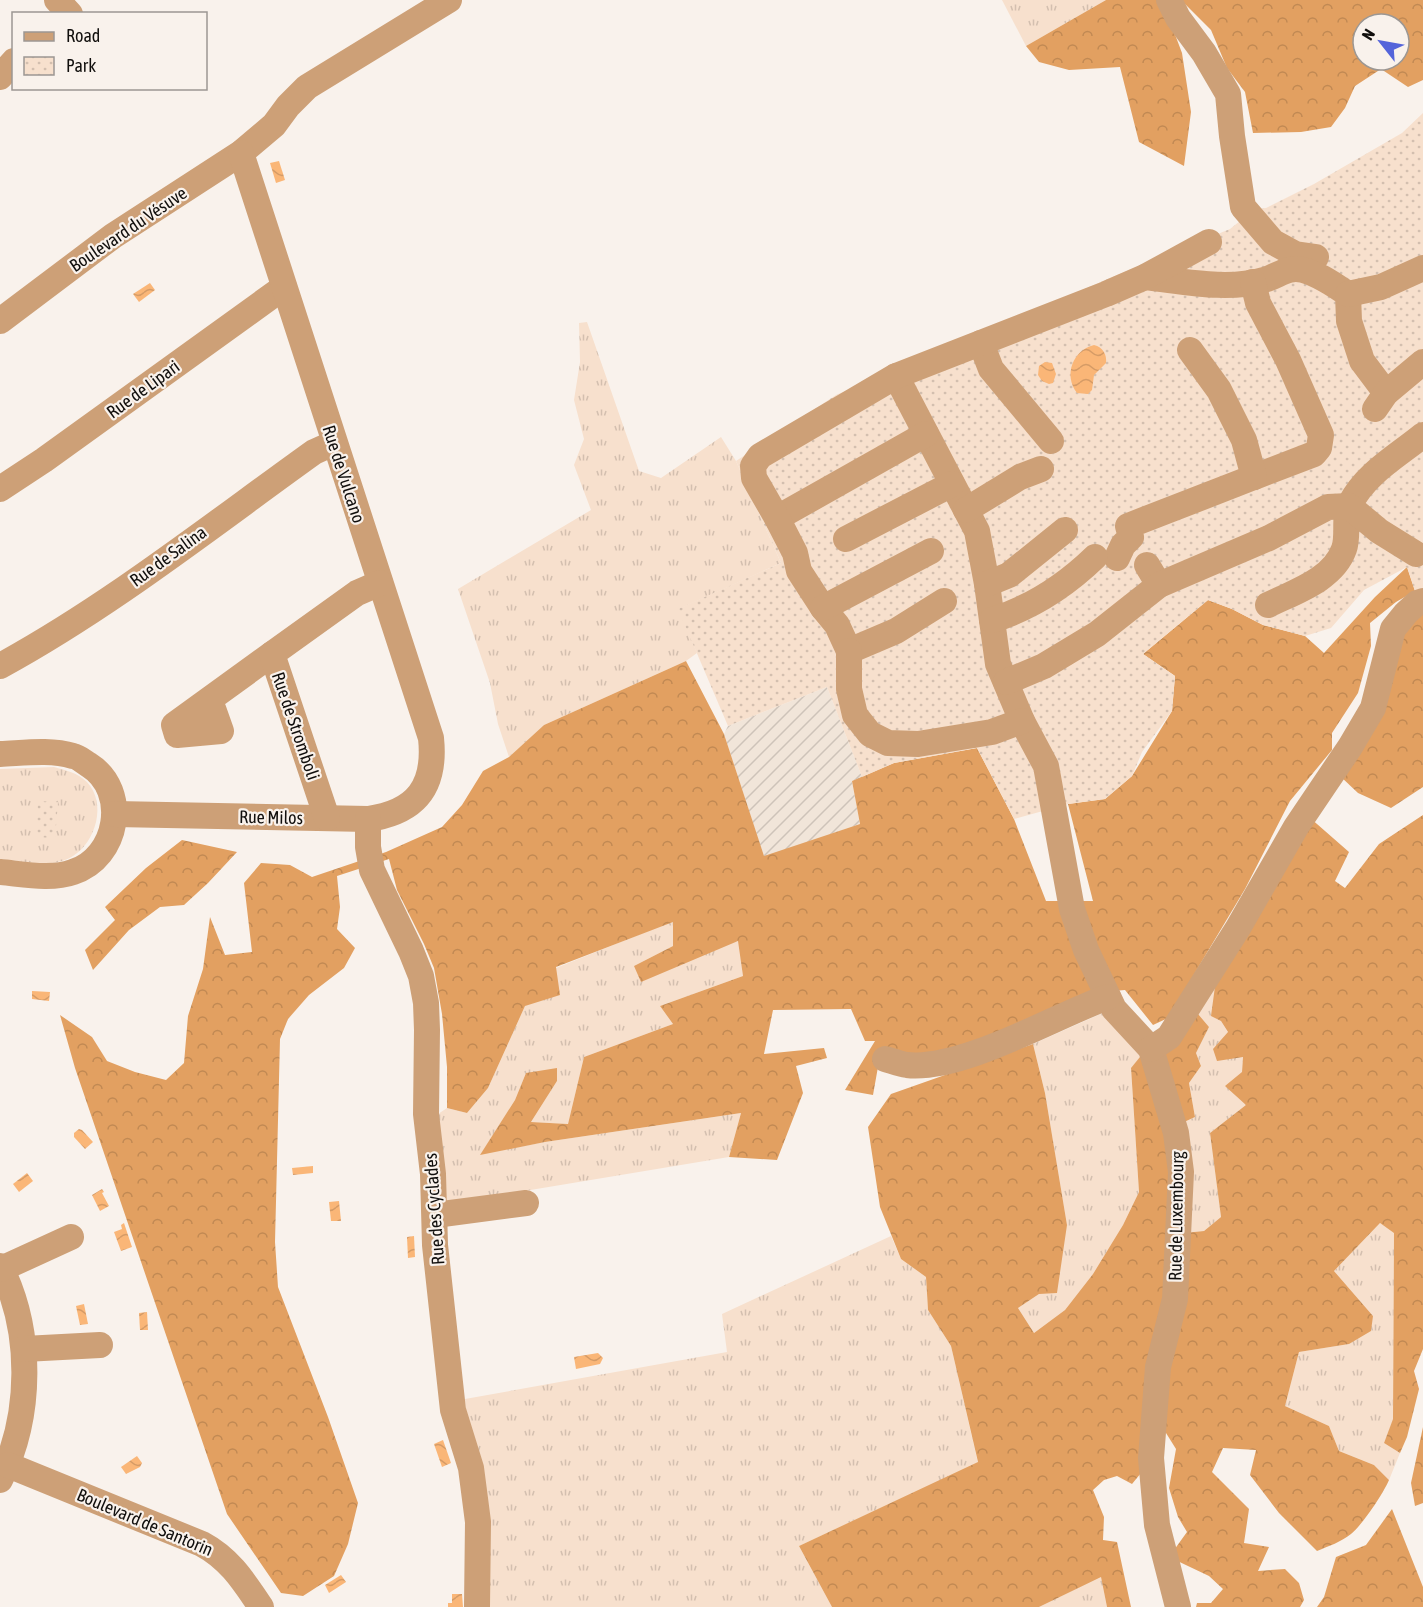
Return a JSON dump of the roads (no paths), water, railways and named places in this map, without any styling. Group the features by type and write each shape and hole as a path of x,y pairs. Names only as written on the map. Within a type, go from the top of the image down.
{"street":[{"path":"57,0 68,12"},
{"name":"Boulevard du Vésuve","path":"0,321 113,236 250,147 274,125 288,106 307,87 449,0"},
{"path":"1169,0 1178,18 1204,53 1228,94 1234,157 1243,207 1273,242 1295,254 1316,257"},
{"path":"0,77 12,63"},
{"name":"Rue de Vulcano","path":"250,147 284,287 431,738 433,757 429,777 420,794"},
{"path":"1022,721 992,732 918,744 888,743 870,734 855,715 849,690 849,651 837,625 799,572 795,553 754,478 753,466 760,456 896,376 1106,294 1145,277 1209,242"},
{"path":"1145,277 1215,284 1242,284 1266,280 1288,268 1303,270 1319,276 1348,294 1382,287 1423,268"},
{"path":"992,620 1017,612 1106,557 1131,537 1128,526 1314,454 1319,448 1321,435 1288,360 1258,303 1253,282"},
{"name":"Rue de Lipari","path":"0,489 44,460 284,287"},
{"path":"1348,294 1349,321 1362,361 1381,401 1423,362"},
{"path":"981,343 991,369 1051,441"},
{"path":"1190,350 1219,390 1244,441 1254,477"},
{"name":"Rue de Luxembourg","path":"896,376 976,531 987,584 998,664 1022,721 1046,766 1072,909 1086,950 1114,1009 1151,1049 1176,1133 1181,1172 1175,1299 1158,1367 1151,1458 1157,1525 1178,1607"},
{"path":"777,518 926,434"},
{"path":"1268,605 1308,586 1332,569 1344,549 1349,506 1374,471 1421,441"},
{"name":"Rue de Salina","path":"0,666 30,650 118,592 314,452 334,443"},
{"path":"966,510 1020,477 1041,469"},
{"path":"846,539 952,484"},
{"path":"1006,682 1044,666 1097,634 1153,575 1269,538 1328,507 1349,506 1379,531 1416,554"},
{"path":"987,584 1009,575 1065,530"},
{"path":"823,608 931,551"},
{"name":"Rue de Stromboli","path":"327,818 272,654 357,593 380,583"},
{"path":"849,651 896,631 944,601"},
{"path":"1151,1049 1169,1037 1238,928 1296,827 1350,747 1373,708 1394,629 1417,603 1423,601"},
{"path":"210,700 272,654"},
{"path":"0,754 51,752 75,756 100,774 110,790 115,814 110,839 95,859 74,872 50,876 0,872"},
{"name":"Rue Milos","path":"115,814 368,819 388,816 406,808 420,794"},
{"name":"Rue des Cyclades","path":"368,819 368,847 372,870 411,951 421,976 426,1003 426,1114 433,1174 439,1284 450,1391 456,1420 471,1468 478,1522 477,1607"},
{"path":"885,1059 907,1065 949,1061 986,1050 1077,1008 1108,997"},
{"path":"435,1215 526,1203"},
{"path":"4,1472 20,1419 25,1372 20,1324 1,1267 71,1237"},
{"path":"24,1349 100,1345"},
{"name":"Boulevard de Santorin","path":"4,1472 216,1551 233,1567 261,1607"}],"water":[{"path":"279,161 285,180 276,183 270,163"},
{"path":"150,283 155,290 139,302 133,294"},
{"path":"1094,345 1104,352 1106,363 1094,375 1092,390 1088,394 1077,393 1071,379 1072,364 1081,352"},
{"path":"1045,362 1052,363 1056,374 1053,383 1042,381 1038,375 1039,366"},
{"path":"32,991 50,992 49,1001 32,999"},
{"path":"79,1129 93,1142 85,1149 74,1137 74,1133"},
{"path":"313,1166 313,1173 293,1175 292,1168"},
{"path":"27,1173 33,1181 19,1192 13,1184"},
{"path":"102,1189 109,1206 100,1211 92,1195"},
{"path":"339,1201 341,1221 331,1221 329,1202"},
{"path":"124,1223 132,1247 121,1251 114,1232 122,1229 121,1225"},
{"path":"414,1236 415,1257 408,1258 407,1237"},
{"path":"84,1304 88,1324 80,1325 76,1306"},
{"path":"147,1312 148,1330 140,1330 139,1313"},
{"path":"598,1353 603,1358 600,1364 576,1369 574,1357"},
{"path":"443,1440 451,1463 442,1467 434,1444"},
{"path":"137,1456 142,1463 140,1467 126,1474 121,1467"},
{"path":"341,1575 346,1582 329,1593 325,1585"},
{"path":"452,1594 462,1594 463,1607 448,1607 448,1603 452,1603"}]}
